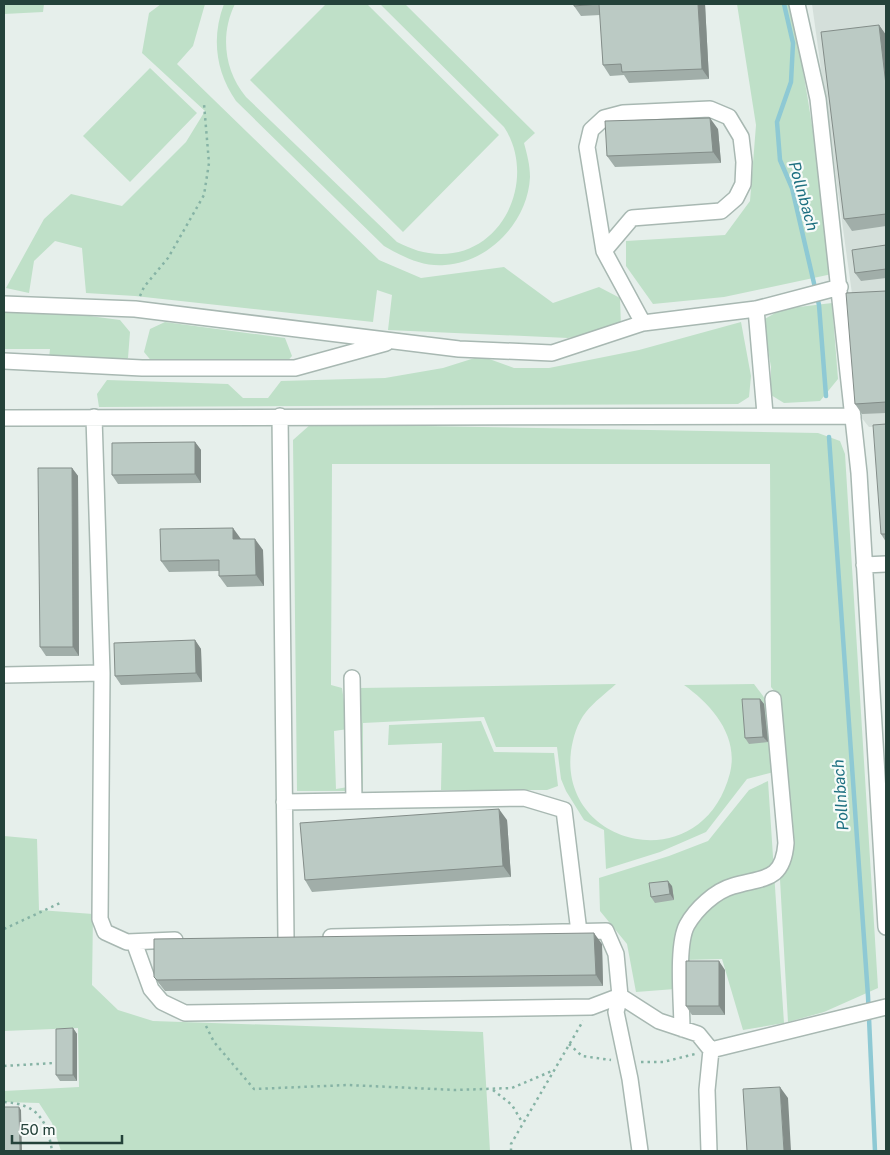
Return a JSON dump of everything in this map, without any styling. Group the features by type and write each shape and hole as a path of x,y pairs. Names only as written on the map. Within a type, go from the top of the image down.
{"street":[{"path":"797,4 818,100 833,288 853,416 864,565 881,742 886,927"},
{"path":"604,251 632,218 721,211 736,198 743,184 744,162 741,137 729,117 710,109 623,113 604,118 591,130 587,147 604,251 643,323"},
{"path":"4,304 135,309 459,349 552,353 643,323 756,309 833,288"},
{"path":"756,309 765,414"},
{"path":"4,361 142,368 295,368 394,341"},
{"path":"4,418 765,414 853,416"},
{"path":"280,416 286,938"},
{"path":"94,417 102,673 100,919 105,932 127,942 188,940"},
{"path":"864,565 886,564"},
{"path":"4,675 102,673"},
{"path":"352,678 354,801"},
{"path":"682,1028 682,940 686,926 694,914 720,891 732,886 769,878 777,871 785,857 786,843 773,698"},
{"path":"284,802 524,798 564,810 579,932"},
{"path":"268,938 606,931 616,954 620,996 616,1012 630,1079 640,1151"},
{"path":"134,942 151,989 162,1002 185,1013 591,1007 620,996"},
{"path":"620,996 659,1021 698,1034 711,1050 707,1090 709,1151"},
{"path":"711,1050 886,1007"}],"path":[{"path":"135,309 144,286 168,258 204,195 209,163 204,104"},
{"path":"4,929 60,903"},
{"path":"511,1151 511,1144 591,1007"},
{"path":"200,1013 214,1042 254,1089 348,1085 456,1090 512,1088 552,1071"},
{"path":"4,1066 54,1064"},
{"path":"492,1089 512,1105 523,1123"},
{"path":"4,1102 27,1106 41,1117 49,1134 52,1151"}],"shaded area":[{"path":"812,4 886,4 886,426 869,427 861,417 853,301"}],"green space":[{"path":"4,4 44,4 43,12 4,14"},
{"path":"161,4 205,4 193,46 177,64 379,260 421,278 504,267 553,303 599,287 620,298 621,326 568,338 388,330 392,295 377,290 373,322 135,296 86,293 82,248 55,241 34,261 29,293 6,288 44,219 71,194 122,206 186,142 205,111 142,53 149,13"},
{"path":"224,4 235,4 227,28 227,52 233,76 246,97 397,242 429,253 441,254 463,251 482,241 498,227 509,209 515,189 517,168 513,147 504,127 380,4 405,4 535,133 524,143 529,164 528,193 522,209 504,236 477,256 445,265 421,263 384,246 236,101 224,78 218,54 218,29"},
{"path":"326,4 367,4 499,135 403,232 250,80"},
{"path":"737,4 790,4 814,138 832,274 724,297 653,304 626,266 626,241 725,235 750,201 756,125"},
{"path":"150,68 197,113 130,182 83,136"},
{"path":"832,303 838,379 820,401 784,403 771,395 771,367 763,320 782,309"},
{"path":"4,313 67,313 120,320 130,332 128,358 121,363 49,358 50,349 4,349"},
{"path":"165,322 285,338 292,356 285,364 153,363 144,352 150,329"},
{"path":"741,322 751,376 749,397 738,404 99,407 97,394 107,380 228,384 243,398 268,398 281,381 385,378 443,368 481,356 514,368 549,368 639,350"},
{"path":"311,424 818,433 840,441 845,454 878,988 824,1012 788,1022 774,772 747,779 706,832 660,852 606,869 604,830 584,820 566,791 561,779 557,747 496,747 484,717 363,723 363,791 297,791 293,440","holes":["332,464 770,464 771,687 779,697 766,700 754,684 684,685 704,702 721,723 731,746 732,759 730,773 715,807 692,829 664,839 636,839 609,829 587,811 573,784 571,751 573,741 578,726 586,712 616,684 360,688 360,785 336,789 334,731 348,729 342,688 331,685"]},
{"path":"481,721 494,752 554,753 558,786 547,790 441,790 442,743 388,745 389,725"},
{"path":"768,781 784,1023 743,1030 722,959 684,960 675,989 636,992 627,944 600,911 599,878 669,856 708,841 749,790"},
{"path":"4,836 37,839 39,910 93,914 92,985 118,1010 153,1021 483,1032 490,1151 61,1151 52,1123 39,1103 4,1102 4,1091 79,1087 78,1028 4,1031"}],"building":[{"path":"574,4 599,4 574,6"},
{"path":"599,4 698,4 702,69 622,72 621,64 603,65"},
{"path":"879,25 886,85 886,214 844,219 821,32"},
{"path":"710,118 713,152 607,156 605,121"},
{"path":"886,245 886,269 855,273 852,250"},
{"path":"886,291 886,402 855,404 846,293"},
{"path":"886,424 886,534 881,534 873,425"},
{"path":"195,442 195,474 112,475 112,443"},
{"path":"38,468 72,468 73,647 40,647"},
{"path":"233,528 233,539 255,539 256,575 219,576 219,560 161,561 160,529"},
{"path":"195,640 196,673 115,676 114,643"},
{"path":"742,699 760,699 763,737 745,738"},
{"path":"499,809 503,866 305,880 300,823"},
{"path":"668,881 670,894 651,897 649,883"},
{"path":"594,933 596,975 157,980 154,977 154,939"},
{"path":"686,961 719,961 719,1006 686,1006"},
{"path":"73,1028 73,1075 56,1075 56,1029"},
{"path":"780,1087 784,1151 747,1151 743,1089"},
{"path":"4,1107 19,1107 20,1151 4,1151"}],"waterway":[{"name":"Pollnbach","path":"784,4 793,43 791,82 777,122 780,160 792,188 819,305 826,396"},
{"name":"Pollnbach","path":"829,437 868,996 875,1151"}]}
